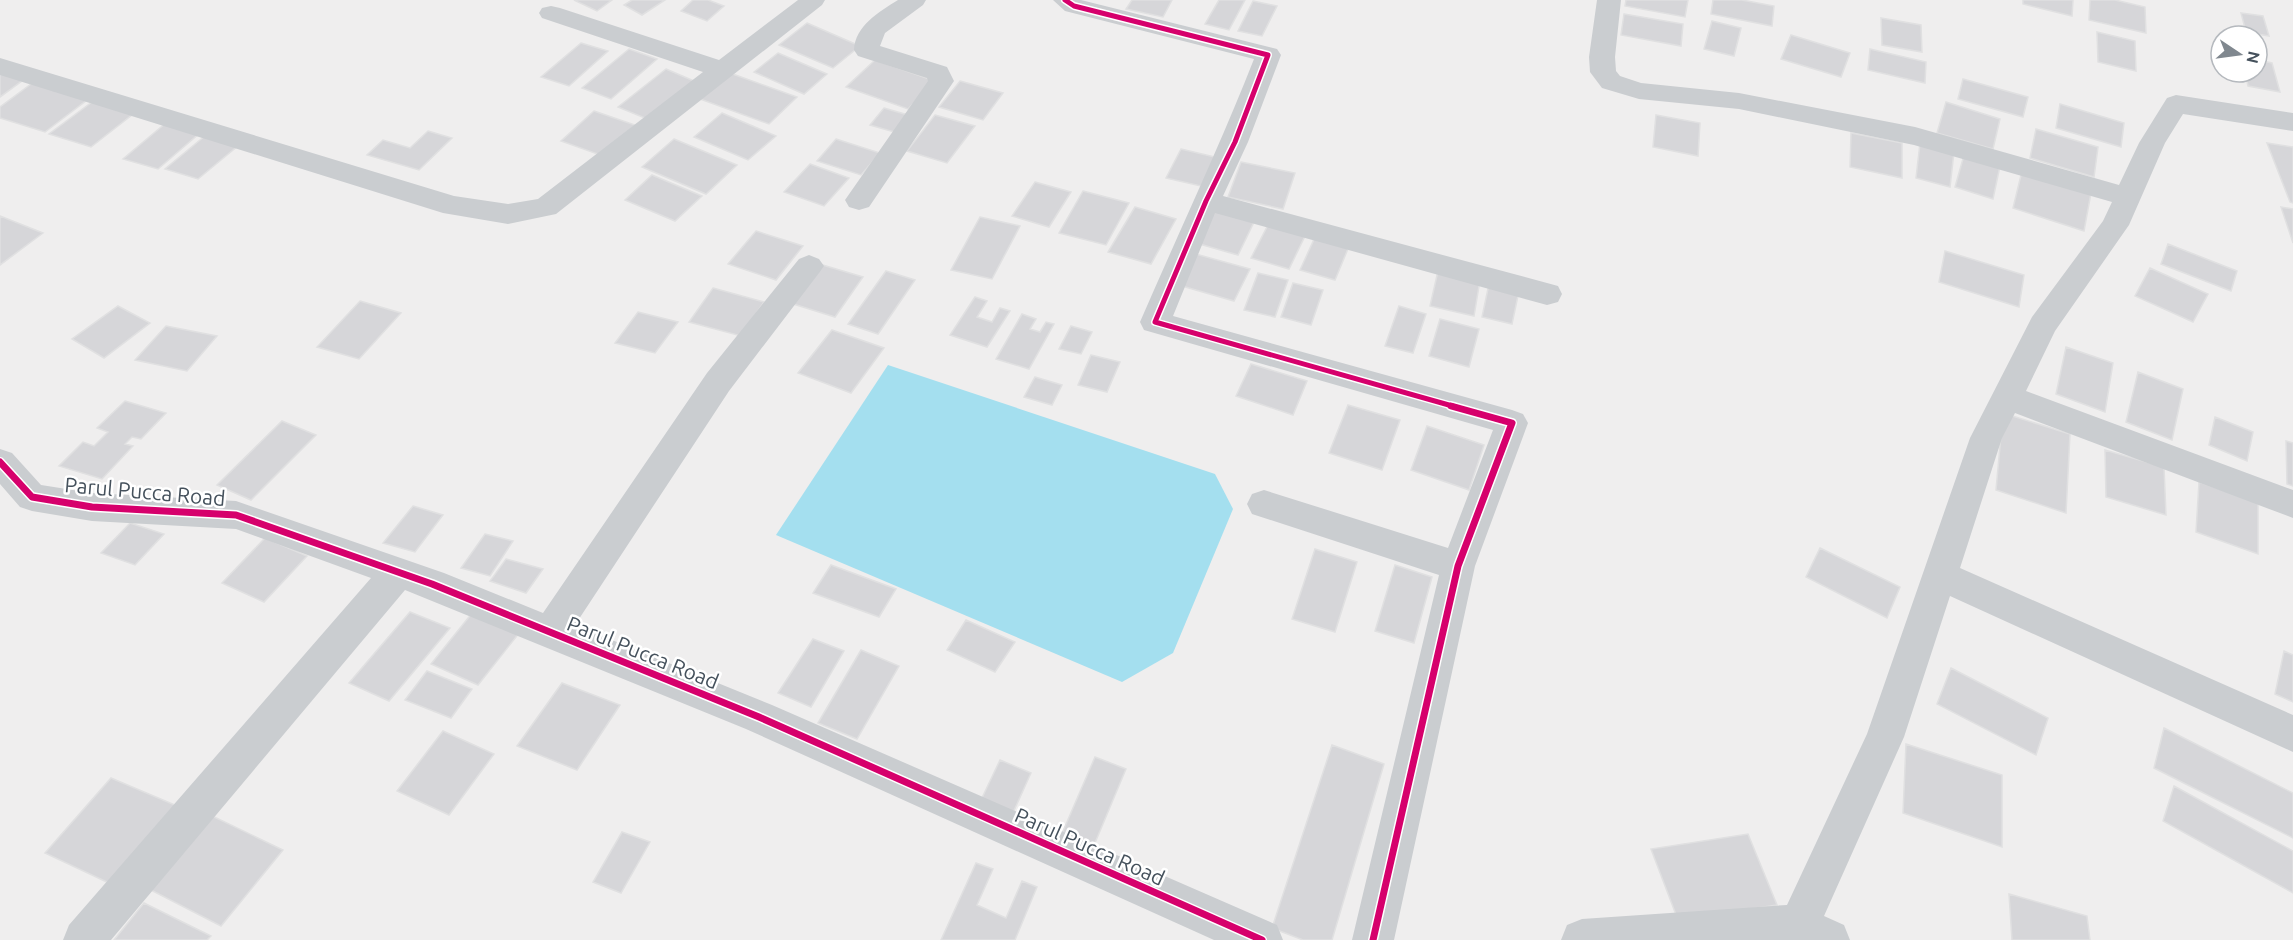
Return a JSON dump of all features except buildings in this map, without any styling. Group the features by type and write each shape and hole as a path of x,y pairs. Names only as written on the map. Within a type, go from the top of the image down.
{"street":[{"path":"0,66 453,206 508,214 546,207 813,0"},
{"path":"859,200 941,81 938,73 867,50 866,43 873,30 914,0"},
{"path":"1065,0 1074,6 1268,55 1235,142 1206,201 1155,322 1512,423 1458,566 1373,940"},
{"path":"1609,0 1602,57 1603,72 1611,82 1639,91 1739,102 1915,136 2129,197"},
{"path":"551,13 722,70"},
{"path":"1582,940 1814,933 1885,737 1986,438 2043,325 2115,225 2152,143 2176,104 2293,122"},
{"path":"1206,201 1547,294"},
{"path":"550,632 718,382 809,266"},
{"path":"2007,397 2293,504"},
{"name":"Parul Pucca Road","path":"0,462 32,497 92,507 236,515 398,572 759,717 1262,940"},
{"path":"1264,504 1458,566"},
{"path":"84,940 398,572"},
{"path":"1939,575 2293,734"}],"water":[{"path":"888,365 1215,474 1233,509 1173,653 1122,682 776,535"}],"cycle path":[{"path":"1065,0 1074,6 1268,55 1235,142 1206,201 1155,322 1512,423 1458,566 1373,940"},
{"path":"0,462 32,497 92,507 236,515 432,584 759,717 1262,940"}]}
